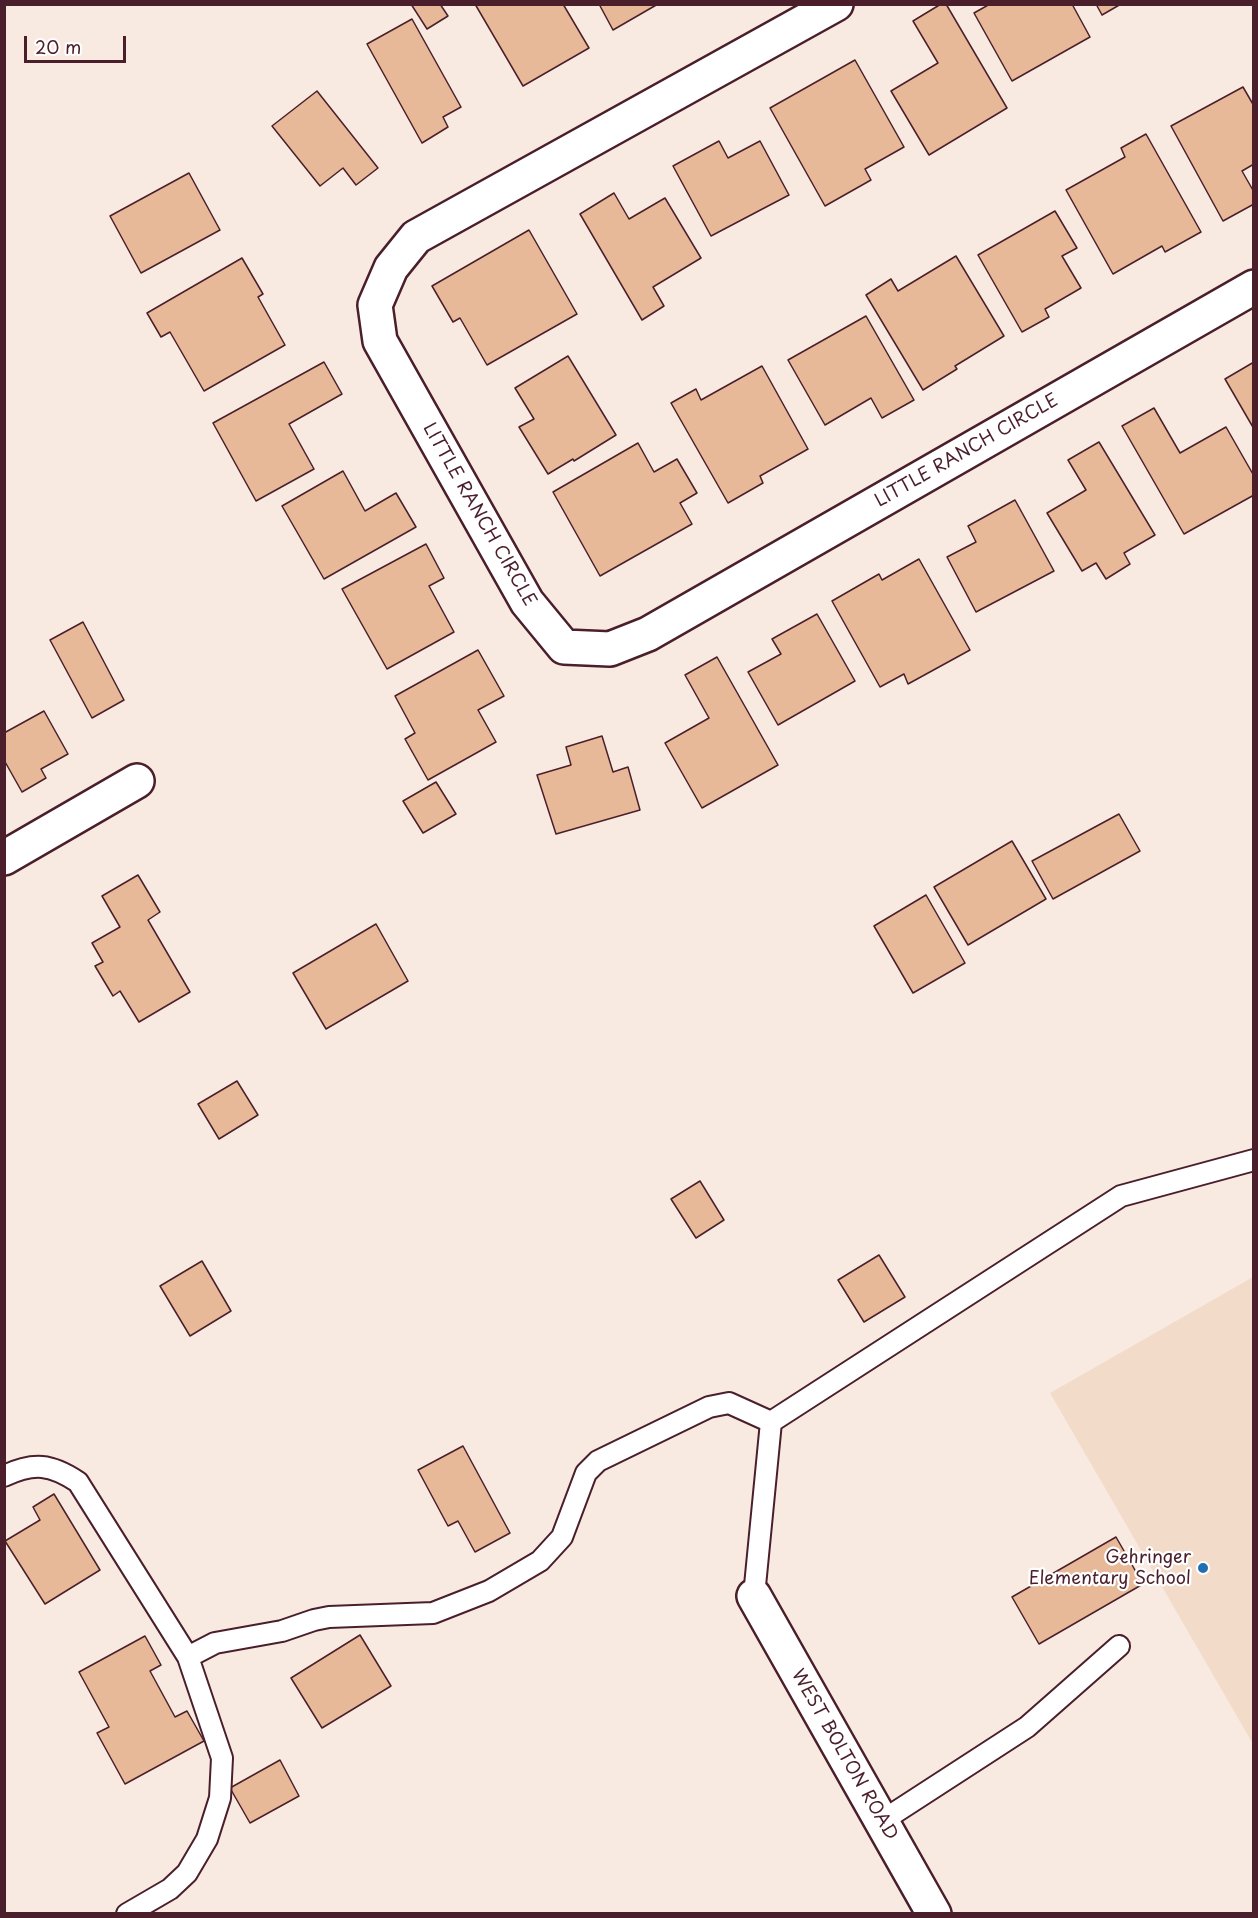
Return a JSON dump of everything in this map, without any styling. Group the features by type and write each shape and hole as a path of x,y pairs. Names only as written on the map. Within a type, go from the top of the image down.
{"street":[{"name":"LITTLE RANCH CIRCLE","path":"836,4 416,237 391,268 375,305 380,341 527,602 564,647 609,649 648,634 1254,287"},
{"path":"4,858 137,781"},
{"name":"WEST BOLTON ROAD","path":"754,1596 934,1914"}],"lane":[{"path":"771,1422 1121,1196 1254,1160"},
{"path":"188,1657 215,1643 282,1631 329,1617 433,1613 489,1591 540,1561 562,1538 586,1473 598,1461 709,1407 729,1403 771,1422"},
{"path":"754,1596 771,1422"},
{"path":"4,1476 20,1468 44,1465 65,1473 78,1482 188,1657 222,1758 220,1797 207,1839 188,1873 170,1889 128,1914"},
{"path":"882,1821 1027,1727 1119,1646"}],"shaded area":[{"name":"Gehringer Elementary School","path":"1253,1277 1253,1744 1050,1393"}],"building":[{"path":"411,4 440,4 448,16 427,29"},
{"path":"475,4 563,4 589,48 523,86"},
{"path":"599,4 658,4 613,30"},
{"path":"941,4 946,4 1007,108 929,155 891,91 938,63 913,21"},
{"path":"990,4 1072,4 1090,37 1012,81 974,13"},
{"path":"1096,4 1121,4 1102,15"},
{"path":"412,19 461,107 443,117 448,127 422,143 367,44"},
{"path":"855,60 904,147 865,169 871,180 825,206 770,108"},
{"path":"1243,87 1254,106 1254,164 1242,171 1254,192 1254,204 1223,221 1171,126"},
{"path":"317,91 378,168 356,185 343,168 320,186 272,126"},
{"path":"1146,134 1201,232 1165,252 1162,246 1113,274 1066,190 1125,157 1121,148"},
{"path":"719,141 728,158 760,141 789,195 711,236 673,166"},
{"path":"189,173 220,230 141,273 110,216"},
{"path":"614,193 629,219 665,198 701,258 653,287 664,306 642,320 580,214"},
{"path":"1055,211 1077,248 1062,256 1081,288 1045,309 1049,317 1022,332 978,255"},
{"path":"529,230 577,314 487,365 460,318 453,322 432,286"},
{"path":"956,256 1004,336 955,366 957,369 923,390 866,295 891,279 898,291"},
{"path":"242,258 263,294 258,297 285,345 204,391 170,332 161,337 147,313"},
{"path":"866,316 914,400 882,418 871,398 825,425 788,360"},
{"path":"568,356 616,435 548,474 519,427 534,419 515,388"},
{"path":"324,362 342,394 289,424 314,469 256,501 213,423"},
{"path":"1254,362 1254,429 1225,379"},
{"path":"762,366 808,449 760,476 763,483 728,503 671,403 696,389 701,400"},
{"path":"1154,408 1180,453 1226,427 1254,476 1254,495 1184,534 1122,426"},
{"path":"1099,442 1155,535 1124,553 1130,564 1106,579 1096,563 1082,571 1047,513 1086,490 1068,460"},
{"path":"638,443 654,472 677,459 697,493 680,503 692,524 600,576 553,492"},
{"path":"343,471 365,511 396,493 416,527 324,579 282,506"},
{"path":"1015,500 1054,571 976,612 947,557 976,542 968,526"},
{"path":"426,544 444,578 429,586 454,632 387,669 342,589"},
{"path":"919,559 970,650 908,684 904,674 880,687 832,601 879,574 882,580"},
{"path":"817,614 855,681 778,725 748,672 781,654 772,639"},
{"path":"83,622 124,700 92,718 50,640"},
{"path":"478,650 504,696 478,710 496,742 428,780 405,739 415,733 395,696"},
{"path":"717,657 778,765 702,808 665,743 709,718 685,675"},
{"path":"44,711 68,754 41,769 46,778 22,792 4,760 4,733"},
{"path":"602,736 613,772 628,767 640,810 556,834 537,775 571,765 566,747"},
{"path":"436,782 456,814 423,833 403,801"},
{"path":"1119,814 1140,851 1053,899 1032,861"},
{"path":"1012,841 1046,899 968,945 934,887"},
{"path":"138,875 160,912 148,920 190,992 139,1022 120,991 113,996 95,966 103,962 92,943 120,927 102,896"},
{"path":"926,895 965,963 913,993 874,926"},
{"path":"376,924 408,981 326,1029 293,973"},
{"path":"237,1081 258,1115 219,1139 198,1104"},
{"path":"700,1181 724,1220 696,1238 671,1199"},
{"path":"879,1255 905,1297 864,1322 838,1280"},
{"path":"202,1261 231,1311 190,1336 160,1286"},
{"path":"463,1446 510,1533 475,1552 458,1521 448,1526 418,1470"},
{"path":"54,1494 100,1570 45,1604 5,1541 40,1520 33,1507"},
{"path":"1116,1537 1143,1584 1039,1644 1012,1597"},
{"path":"360,1635 391,1686 322,1728 291,1678"},
{"path":"145,1636 161,1665 150,1671 175,1717 187,1711 204,1741 125,1784 97,1733 109,1727 79,1672"},
{"path":"280,1760 299,1796 250,1823 230,1788"}],"place":[{"name":"Gehringer Elementary School","path":"1203,1568"}]}
